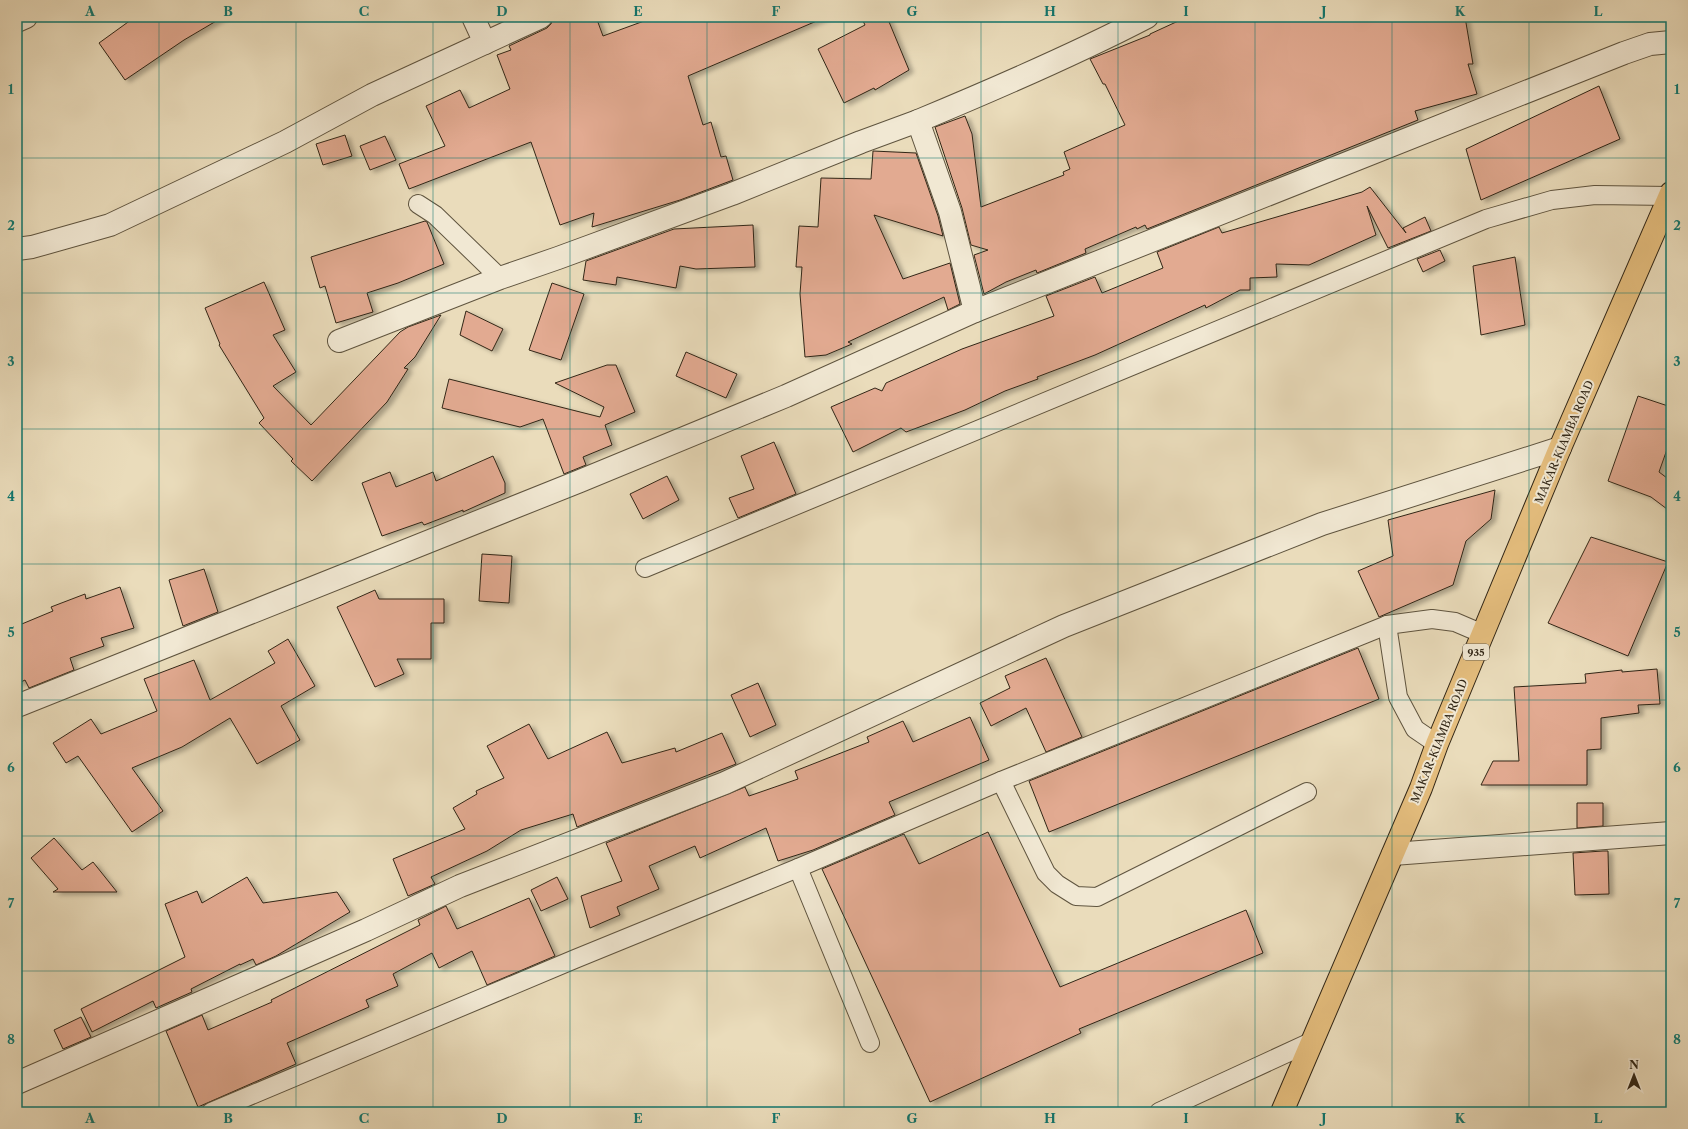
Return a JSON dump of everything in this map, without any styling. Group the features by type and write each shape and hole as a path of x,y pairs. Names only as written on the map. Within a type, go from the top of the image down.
{"main road":[{"name":"MAKAR-KIAMBA ROAD","path":"1282,1112 1393,854 1560,448 1670,195"}],"street":[{"path":"17,21 26,17"},
{"path":"474,17 485,43"},
{"path":"17,249 32,247 110,225 285,142 372,95 541,17"},
{"path":"339,341 500,278 732,194 861,142 918,121 1017,80 1096,44 1147,17"},
{"path":"17,706 580,481 772,402 975,311 1624,53 1650,44 1671,42"},
{"path":"918,121 950,212 975,311"},
{"path":"17,1082 366,930 460,886 724,783 1064,626 1322,524 1560,448"},
{"path":"1393,854 1671,833"}],"lane":[{"path":"645,568 1486,219 1552,200 1595,195 1670,195"},
{"path":"418,204 435,215 500,278"},
{"path":"211,1112 567,962 798,868 1001,781 1387,625 1432,619 1455,622 1483,634"},
{"path":"1387,625 1398,696 1415,729 1437,744"},
{"path":"1001,781 1046,873 1057,884 1076,896 1097,897 1307,792"},
{"path":"798,868 870,1043"},
{"path":"1159,1112 1313,1041"}],"building":[{"path":"135,17 223,17 184,40 125,80 99,43"},
{"path":"553,17 596,17 603,36 655,17 826,17 688,76 703,125 711,122 721,157 726,156 733,180 680,200 592,227 594,213 560,225 531,142 409,189 399,164 445,146 426,106 460,90 469,108 510,89 497,55 511,50 509,46 547,28 551,24"},
{"path":"861,17 887,17 909,70 875,90 874,88 844,103 818,49 865,25"},
{"path":"1187,17 1465,17 1473,64 1468,64 1477,94 1415,111 1418,120 1147,229 1145,225 1137,229 1136,227 1085,249 1086,253 1037,273 1036,270 1006,282 984,294 974,255 988,250 971,245 962,208 935,127 965,116 972,134 981,207 1064,175 1063,172 1070,169 1064,152 1125,125 1105,84 1103,84 1090,59 1150,35"},
{"path":"1599,86 1620,139 1481,200 1466,149"},
{"path":"345,135 352,156 323,165 316,144"},
{"path":"385,136 396,160 370,170 360,146"},
{"path":"873,151 916,153 938,216 943,236 874,215 903,279 950,263 960,304 948,310 944,297 848,342 852,344 826,355 805,357 800,294 802,267 796,267 799,226 818,227 821,178 871,179"},
{"path":"1370,187 1406,233 1403,228 1425,217 1431,231 1388,248 1367,206 1376,235 1309,265 1276,264 1277,277 1250,278 1250,290 1240,290 1206,308 1205,305 1095,355 1037,377 1038,379 1005,391 965,410 906,432 901,428 853,452 831,407 875,388 882,391 886,383 962,349 1054,316 1046,296 1095,277 1102,293 1163,268 1157,252 1219,227 1222,233 1362,192"},
{"path":"425,221 427,222 444,264 398,283 367,293 373,312 336,323 325,286 320,288 311,257"},
{"path":"753,225 755,267 696,269 680,266 676,288 617,277 616,285 583,280 586,261 674,229"},
{"path":"1440,250 1445,261 1423,272 1417,259"},
{"path":"1515,257 1525,325 1481,335 1473,266"},
{"path":"264,282 285,330 273,335 296,372 273,386 311,425 400,332 408,327 441,315 415,357 404,368 408,369 387,402 312,481 291,461 293,459 259,423 264,418 219,345 220,344 205,308"},
{"path":"552,283 584,294 561,360 529,350"},
{"path":"466,311 503,329 492,351 460,335"},
{"path":"686,352 737,374 726,398 676,376"},
{"path":"607,365 616,365 635,412 605,425 612,445 583,457 586,465 564,474 543,419 520,427 442,408 449,379 600,417 604,407 555,383"},
{"path":"1638,396 1671,407 1671,438 1659,472 1671,481 1671,512 1651,497 1608,481"},
{"path":"774,442 796,494 738,518 729,498 754,489 741,456"},
{"path":"493,456 505,483 505,493 463,512 463,510 424,525 422,522 382,536 362,483 390,472 396,487 433,472 436,481"},
{"path":"667,476 679,500 643,519 630,494"},
{"path":"1495,490 1491,519 1466,541 1453,585 1379,617 1358,571 1393,556 1388,520"},
{"path":"1591,537 1668,562 1628,656 1548,623"},
{"path":"482,554 512,556 509,603 479,601"},
{"path":"204,569 218,612 183,626 169,580"},
{"path":"120,587 134,628 101,638 104,646 70,658 74,670 29,688 25,680 17,684 17,626 53,611 51,607 85,594 86,599"},
{"path":"375,590 379,599 444,599 444,623 431,623 431,659 397,659 404,674 375,687 337,607"},
{"path":"288,639 315,686 281,706 300,740 257,764 230,718 182,747 132,768 163,811 132,832 78,756 66,763 53,743 91,719 101,734 157,711 144,679 194,660 210,700 275,663 268,651"},
{"path":"1358,648 1379,699 1049,832 1029,781"},
{"path":"1046,658 1082,737 1046,752 1026,708 991,726 980,703 1010,688 1005,676"},
{"path":"1657,669 1660,704 1638,705 1639,713 1601,718 1601,749 1587,750 1587,785 1481,785 1493,761 1519,761 1514,687 1586,683 1585,674 1622,670 1622,672"},
{"path":"758,683 776,725 750,737 731,695"},
{"path":"970,717 989,760 889,802 895,815 813,850 778,861 766,828 700,858 695,846 649,866 659,889 617,907 620,915 590,928 581,896 622,881 606,843 745,787 749,796 798,779 795,771 869,742 867,737 903,721 913,742"},
{"path":"529,724 548,759 607,732 622,763 675,748 676,752 722,733 736,764 577,827 573,814 521,830 487,851 431,877 435,884 408,896 393,859 465,829 453,808 477,794 476,791 504,778 487,746"},
{"path":"1577,803 1603,803 1603,826 1577,828"},
{"path":"988,832 1060,987 1246,910 1263,953 1079,1029 1081,1033 930,1102 822,869 904,834 919,864"},
{"path":"54,838 82,870 93,862 117,892 53,892 58,889 31,858"},
{"path":"1608,851 1609,894 1575,895 1573,853"},
{"path":"247,877 263,903 337,892 350,912 276,956 256,965 253,959 240,964 191,989 192,992 156,1008 153,1001 92,1032 81,1009 185,957 165,904 197,891 202,903"},
{"path":"557,877 568,899 541,911 531,890"},
{"path":"529,898 555,956 487,985 472,951 439,968 432,953 393,974 398,986 366,1000 369,1007 287,1043 296,1064 198,1107 166,1031 202,1015 208,1030 272,1002 271,1000 420,925 418,920 446,906 457,929"},
{"path":"81,1017 91,1037 63,1049 54,1030"}]}
